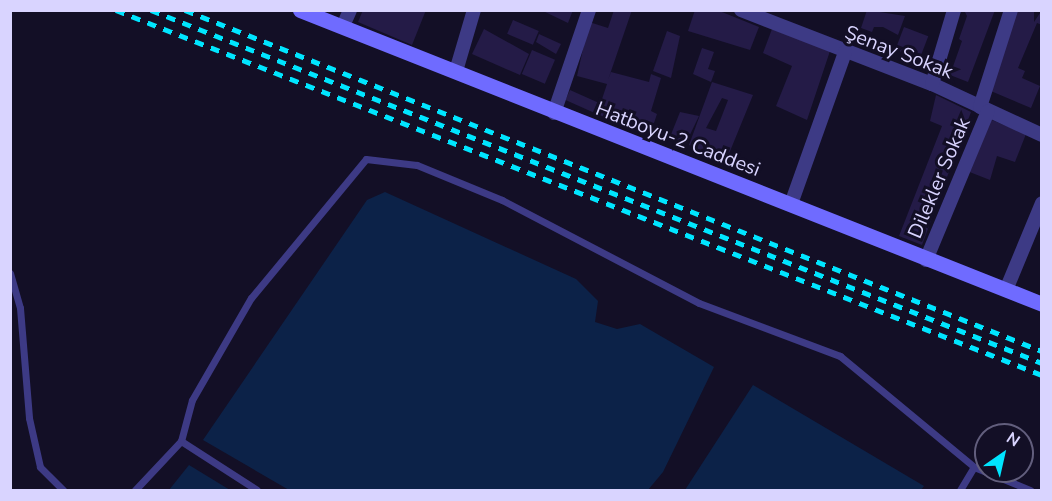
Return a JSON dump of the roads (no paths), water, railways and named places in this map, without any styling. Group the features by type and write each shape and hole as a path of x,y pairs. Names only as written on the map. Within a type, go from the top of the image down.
{"main road":[{"name":"Hatboyu-2 Caddesi","path":"300,10 456,71 554,113 1041,304"}],"street":[{"path":"344,26 350,10"},
{"path":"456,71 474,10"},
{"path":"554,113 589,10"},
{"name":"Şenay Sokak","path":"741,10 932,84 1041,135"},
{"path":"932,84 954,10"},
{"name":"Dilekler Sokak","path":"926,260 984,109 1011,10"},
{"path":"790,204 845,52"},
{"path":"1006,290 1041,203"}],"lane":[{"path":"135,490 181,441 192,400 251,298 366,159 417,165 502,200 699,303 840,356 974,467 960,490"},
{"path":"10,273 20,308 29,418 40,468 63,490"},
{"path":"181,441 257,490"},
{"path":"1013,483 1030,490"}],"water":[{"path":"385,192 576,279 598,301 595,322 617,329 640,324 714,367 663,472 648,490 289,490 203,440 367,200"},
{"path":"753,385 924,486 921,490 685,490"},
{"path":"189,465 230,490 169,490"}],"railway":[{"path":"116,10 1042,375"},
{"path":"151,10 1042,363"},
{"path":"185,10 1042,351"}]}
